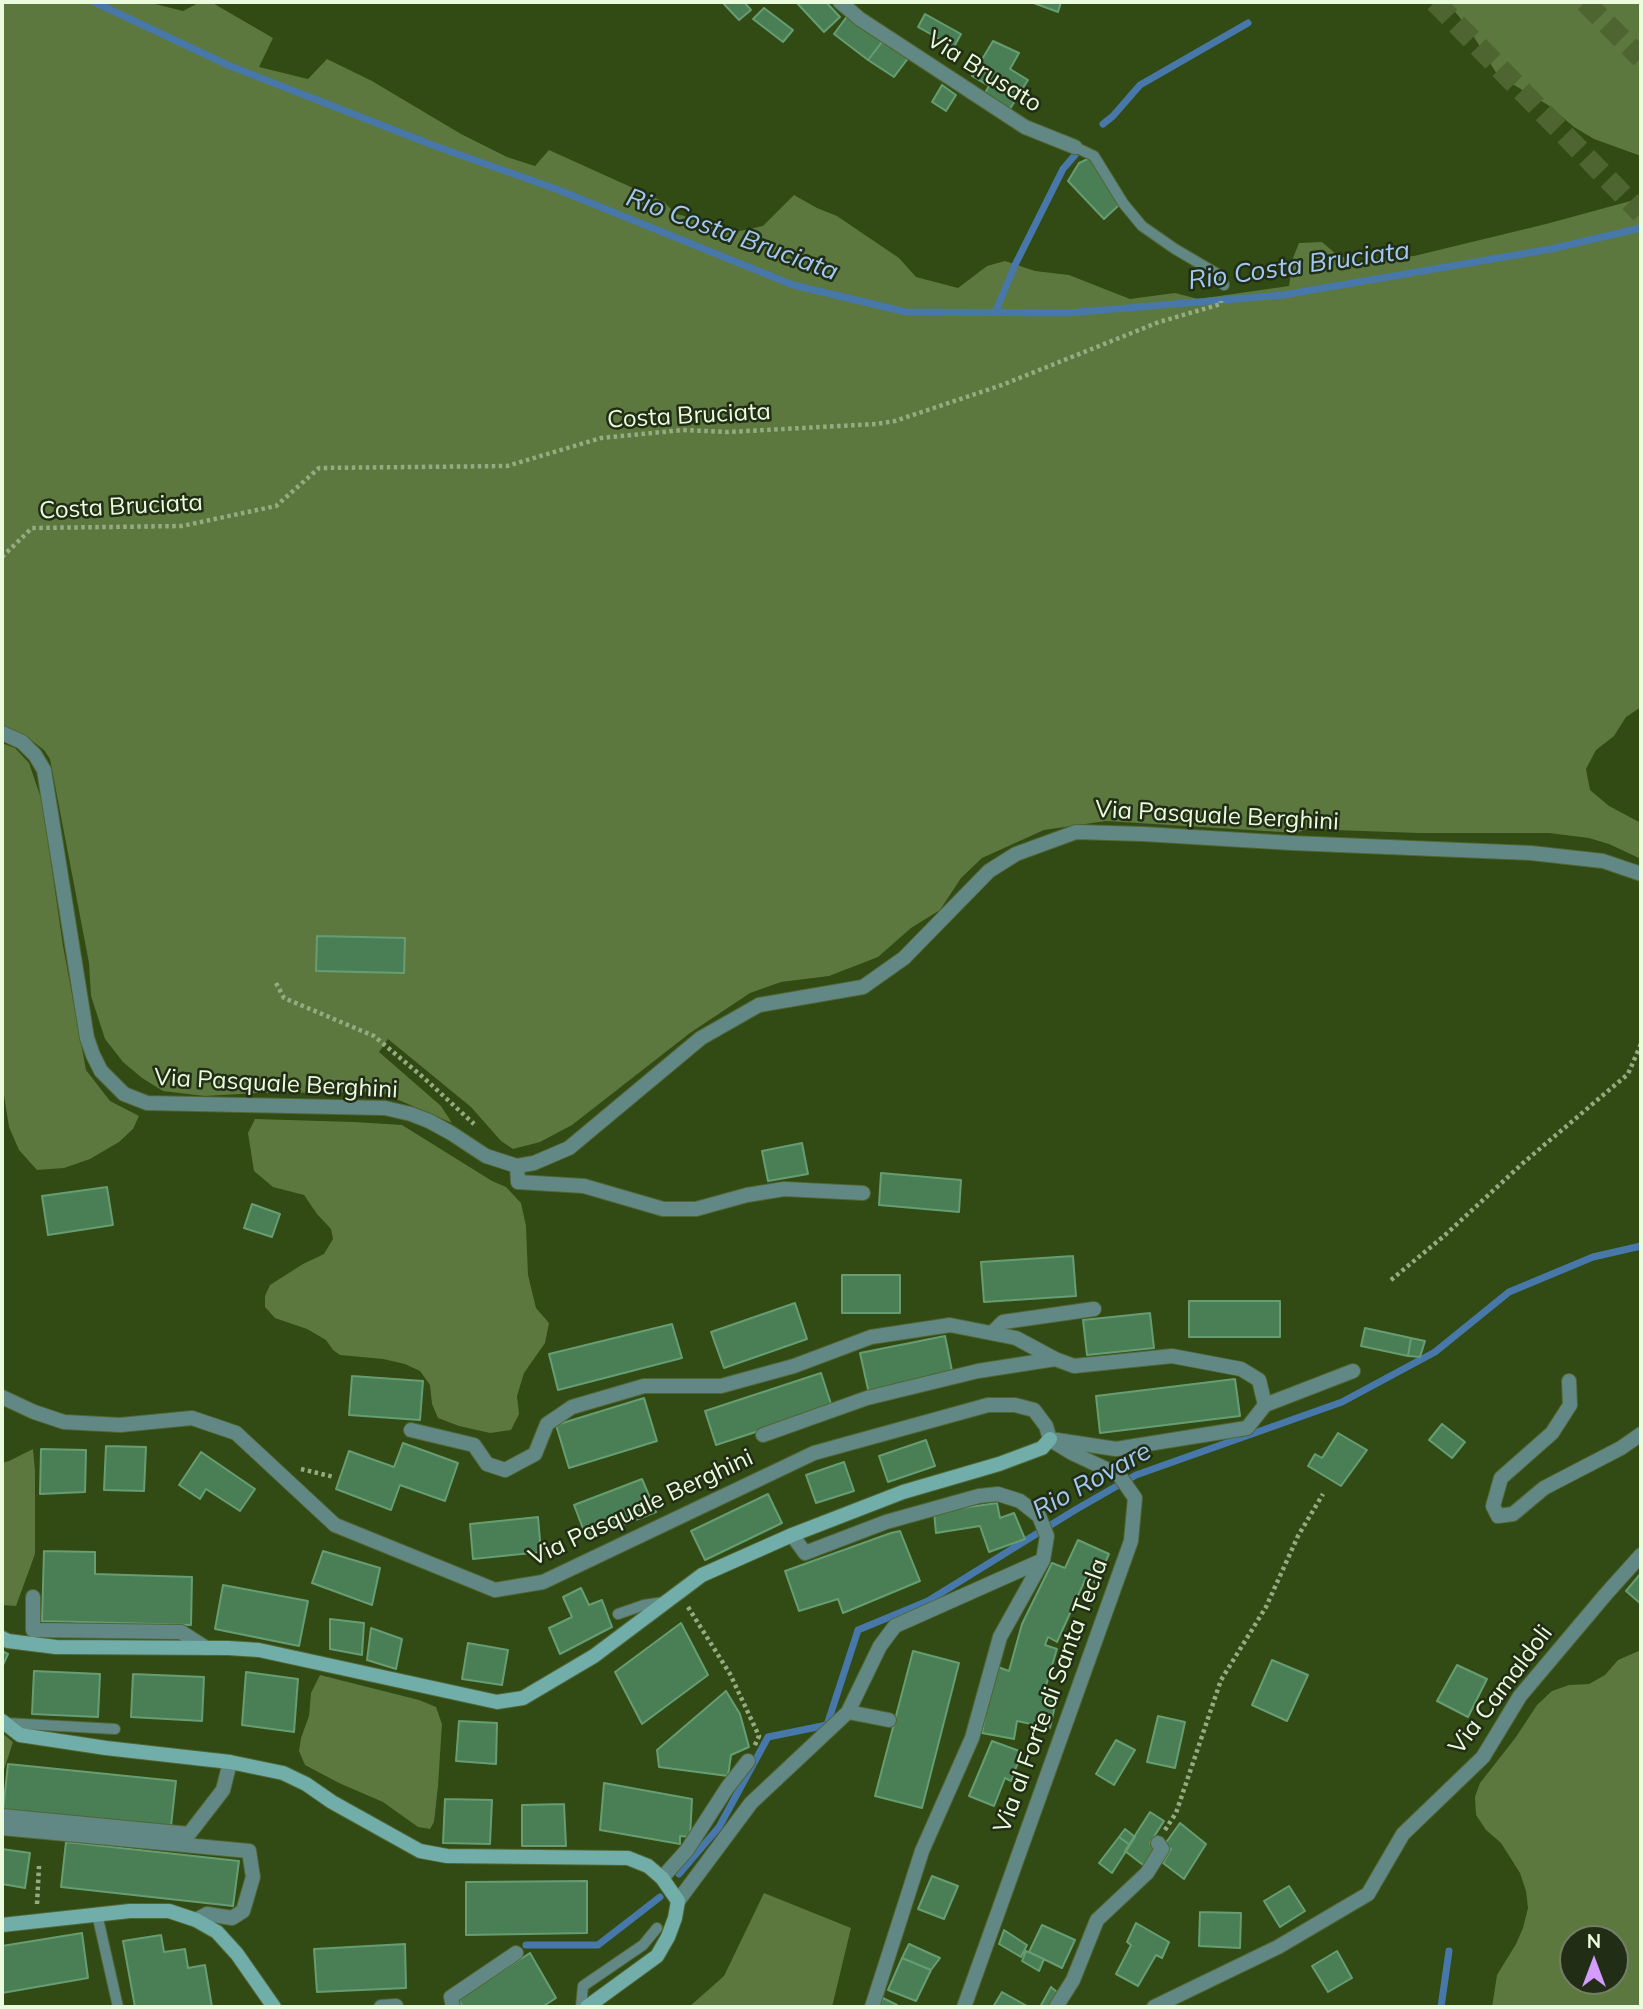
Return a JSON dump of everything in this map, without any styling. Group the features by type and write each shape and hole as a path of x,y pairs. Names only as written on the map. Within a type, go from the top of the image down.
{"street":[{"name":"Via Brusato","path":"840,2 860,19 1025,127 1075,147"},
{"name":"Via Pasquale Berghini","path":"2,733 22,742 35,755 44,770 87,1038 101,1071 124,1094 147,1103 385,1108 429,1121 486,1156 517,1166 534,1163 569,1147 701,1038 759,1005 863,987 904,958 989,871 1016,854 1076,832 1531,853 1603,861 1641,874"},
{"name":"Via Pasquale Berghini","path":"517,1166 518,1182 584,1186 663,1209 696,1209 747,1195 784,1189 863,1193"},
{"path":"992,1333 1003,1322 1094,1309"},
{"path":"411,1430 474,1445 487,1464 505,1470 535,1454 547,1424 572,1407 644,1386 721,1386 794,1366 871,1338 950,1325 1016,1338 1074,1366 1172,1356 1241,1369 1259,1380 1265,1405"},
{"path":"763,1435 867,1398 978,1370 1055,1359"},
{"path":"2,1638 56,1647 258,1650 498,1702 523,1698 594,1656 702,1575 792,1535 903,1492 1010,1460 1042,1448 1050,1439 1116,1449 1247,1428 1265,1405 1353,1371"},
{"path":"1569,1381 1570,1405 1552,1433 1501,1478 1493,1506 1498,1516 1513,1514 1544,1488 1621,1448 1641,1434"},
{"name":"Via Pasquale Berghini","path":"2,1397 64,1422 120,1424 192,1418 236,1433 335,1525 495,1590 543,1582 814,1453 988,1405 1015,1405 1034,1410 1046,1426 1050,1439"},
{"name":"Via al Forte di Santa Tecla","path":"964,2007 1131,1541 1135,1498 1119,1475 1072,1453 1050,1439"},
{"path":"792,1535 805,1553 886,1522 979,1496 998,1494 1020,1501 1039,1516 1046,1536 1043,1560 1000,1637 972,1738 922,1851 872,2007"},
{"name":"Via Camaldoli","path":"1154,2007 1278,1947 1368,1894 1403,1834 1483,1757 1520,1696 1641,1555"},
{"path":"587,2007 657,1956 668,1937 678,1901 751,1802 848,1712 880,1646 895,1626 1043,1560"},
{"path":"33,1597 33,1630 181,1632 206,1648"},
{"path":"848,1712 889,1720"},
{"path":"3,1722 20,1735 230,1762 283,1773 420,1851 446,1856 628,1858 648,1866 662,1878 678,1901"},
{"path":"662,1878 687,1850 748,1760"},
{"path":"2,1816 189,1834 223,1790 230,1762"},
{"path":"2,1828 249,1852 253,1878 243,1911 232,1918 207,1914 196,1920"},
{"path":"1056,2007 1073,1980 1097,1920 1147,1873 1162,1849 1158,1843"},
{"path":"2,1926 131,1910 169,1910 196,1920 217,1932 237,1954 274,2007"},
{"path":"453,2007 451,1997 516,1953"},
{"path":"381,2007 396,2007"}],"lane":[{"name":"Via Brusato","path":"1075,147 1094,156 1123,204 1142,226 1221,276 1224,285"},
{"path":"618,1614 644,1605 664,1602"},
{"path":"3,1722 116,1730"},
{"path":"97,1914 118,2007"},
{"path":"581,2007 583,1986 643,1945 657,1928"}],"path":[{"name":"Costa Bruciata","path":"2,557 32,528 182,526 276,506 319,468 507,466 601,438 683,430 728,432 895,421 1002,385 1159,322 1221,304"},
{"path":"276,983 284,998 374,1036 479,1129"},
{"path":"1391,1280 1628,1074 1641,1044"},
{"path":"1158,1843 1176,1813 1221,1680 1266,1607 1298,1536 1323,1494"},
{"path":"678,1592 730,1674 759,1736 748,1760"},
{"path":"36,1922 38,1866"}],"green space":[{"path":"2,2 147,2 183,11 200,2 211,2 273,38 259,67 308,79 327,59 372,81 461,134 507,157 535,166 549,150 664,202 676,214 697,219 719,229 740,231 763,226 794,195 837,216 899,258 916,277 958,288 987,266 1005,261 1035,271 1069,275 1130,299 1175,293 1198,299 1289,286 1293,258 1299,243 1322,242 1336,254 1356,262 1414,256 1634,200 1641,193 1641,707 1626,717 1614,736 1596,750 1586,769 1590,790 1609,806 1641,823 1641,859 1589,838 1549,833 1419,833 1306,829 1297,833 1106,821 1044,830 982,858 961,878 940,910 911,928 878,957 829,976 781,982 750,993 690,1033 572,1125 540,1142 513,1149 501,1141 471,1107 388,1039 379,1052 441,1106 452,1123 380,1092 204,1096 163,1091 123,1062 105,1039 91,996 89,963 50,759 44,750 27,737 2,727"},
{"path":"1447,2 1641,2 1641,156 1594,139 1574,127 1548,105 1502,78"},
{"path":"2,743 15,748 29,763 42,801 63,946 86,1070 110,1101 139,1116 133,1129 119,1142 90,1159 64,1168 37,1170 19,1150 9,1127 2,1082"},
{"path":"255,1119 402,1125 506,1187 521,1203 526,1226 528,1275 536,1308 549,1323 545,1343 524,1373 517,1396 519,1414 511,1430 490,1433 438,1418 432,1404 430,1385 420,1371 383,1359 340,1355 326,1340 307,1329 275,1318 265,1307 265,1296 270,1285 324,1254 333,1239 331,1229 304,1195 273,1187 254,1171 248,1133"},
{"path":"33,1449 35,1554 16,1606 2,1605 2,1463"},
{"path":"1641,1650 1641,2007 1492,2007 1497,1975 1516,1944 1528,1908 1520,1873 1501,1843 1486,1830 1476,1815 1475,1797 1480,1783 1537,1705 1552,1691 1569,1685 1589,1684 1605,1675 1618,1660"},
{"path":"320,1675 419,1700 436,1707 442,1724 434,1822 430,1829 418,1827 383,1802 305,1765 299,1751 301,1738 309,1716 311,1693"},
{"path":"2,1733 13,1742 2,1776"},
{"path":"764,1893 851,1928 832,2007 689,2007 724,1976"}],"building":[{"path":"722,2 744,2 751,10 739,20"},
{"path":"796,2 826,2 840,17 824,32"},
{"path":"1031,2 1061,2 1058,12"},
{"path":"764,8 793,30 783,42 753,19"},
{"path":"925,14 961,34 954,47 918,27"},
{"path":"848,15 882,42 868,60 834,34"},
{"path":"993,41 1019,53 1010,69 1028,80 1008,112 982,98 989,86 972,76"},
{"path":"882,42 909,57 894,77 868,60"},
{"path":"942,85 956,95 946,111 932,102"},
{"path":"1090,158 1119,205 1104,219 1068,181 1079,163"},
{"path":"317,936 405,938 404,973 316,971"},
{"path":"802,1143 808,1174 768,1181 762,1151"},
{"path":"881,1173 961,1180 959,1212 879,1205"},
{"path":"107,1187 113,1225 48,1235 42,1196"},
{"path":"252,1204 280,1214 272,1237 244,1228"},
{"path":"1073,1256 1076,1296 984,1302 981,1262"},
{"path":"842,1275 900,1275 900,1313 842,1313"},
{"path":"1189,1301 1280,1301 1280,1337 1189,1337"},
{"path":"795,1303 807,1339 724,1368 711,1332"},
{"path":"1150,1313 1154,1348 1087,1355 1083,1320"},
{"path":"672,1324 682,1358 558,1390 549,1354"},
{"path":"1365,1328 1411,1338 1408,1356 1361,1346"},
{"path":"945,1336 953,1376 869,1394 860,1353"},
{"path":"1411,1338 1425,1341 1420,1357 1408,1356"},
{"path":"821,1373 832,1407 716,1445 705,1411"},
{"path":"352,1376 423,1381 420,1420 349,1415"},
{"path":"1235,1379 1240,1416 1100,1433 1096,1396"},
{"path":"644,1398 657,1441 569,1468 556,1425"},
{"path":"1442,1424 1465,1442 1452,1458 1429,1440"},
{"path":"1338,1433 1367,1450 1341,1486 1308,1466 1315,1454 1322,1458"},
{"path":"926,1440 935,1466 888,1482 879,1456"},
{"path":"403,1443 458,1463 445,1501 400,1485 391,1510 336,1489 349,1451 394,1467"},
{"path":"106,1446 146,1447 144,1491 104,1490"},
{"path":"41,1449 86,1450 85,1492 40,1494"},
{"path":"201,1452 255,1489 240,1511 206,1489 200,1499 179,1485"},
{"path":"844,1462 854,1491 816,1503 806,1475"},
{"path":"642,1479 656,1512 587,1539 574,1505"},
{"path":"768,1494 782,1523 705,1560 691,1531"},
{"path":"997,1503 1000,1518 1014,1513 1025,1539 989,1552 980,1526 936,1533 934,1512"},
{"path":"538,1517 541,1552 473,1559 470,1524"},
{"path":"900,1531 920,1581 843,1613 838,1599 799,1611 785,1571"},
{"path":"1078,1540 1109,1554 1096,1583 1086,1578 1057,1642 1048,1637 1045,1645 1057,1649 1045,1689 1058,1692 1050,1728 1017,1721 1014,1739 982,1733 995,1666 1009,1671 1022,1624 1052,1563 1065,1568"},
{"path":"44,1551 95,1552 95,1574 192,1577 191,1625 42,1621"},
{"path":"323,1551 380,1568 372,1605 312,1583"},
{"path":"1641,1573 1641,1604 1626,1591"},
{"path":"223,1585 308,1601 299,1646 215,1629"},
{"path":"581,1588 589,1605 602,1600 612,1627 560,1654 549,1628 572,1617 563,1597"},
{"path":"330,1619 364,1623 362,1655 330,1649"},
{"path":"681,1623 708,1675 642,1724 615,1672"},
{"path":"371,1628 402,1639 396,1669 367,1660"},
{"path":"468,1643 508,1650 502,1685 462,1679"},
{"path":"2,1651 8,1654 2,1667"},
{"path":"913,1651 959,1663 922,1808 875,1796"},
{"path":"1272,1660 1308,1675 1287,1721 1252,1705"},
{"path":"1457,1665 1487,1679 1468,1717 1437,1701"},
{"path":"34,1671 100,1674 98,1717 32,1714"},
{"path":"246,1672 298,1679 294,1732 242,1725"},
{"path":"133,1674 204,1677 202,1721 131,1717"},
{"path":"726,1691 740,1714 749,1747 731,1755 728,1776 659,1767 657,1750"},
{"path":"1158,1716 1185,1722 1175,1768 1147,1762"},
{"path":"459,1721 497,1723 496,1764 456,1761"},
{"path":"1116,1740 1135,1750 1114,1785 1096,1774"},
{"path":"992,1741 1022,1752 1011,1781 1005,1778 994,1806 969,1796"},
{"path":"8,1764 176,1781 171,1826 3,1810"},
{"path":"604,1783 692,1799 690,1837 680,1836 680,1844 600,1830"},
{"path":"445,1799 492,1800 490,1844 443,1843"},
{"path":"564,1804 566,1846 522,1846 522,1805"},
{"path":"1150,1812 1164,1821 1150,1843 1158,1849 1147,1868 1125,1851"},
{"path":"1180,1823 1206,1844 1184,1879 1163,1863 1171,1849 1165,1844"},
{"path":"1125,1829 1135,1837 1130,1845 1119,1837"},
{"path":"1119,1837 1130,1845 1112,1873 1099,1863"},
{"path":"66,1842 239,1861 233,1906 61,1887"},
{"path":"2,1849 30,1853 25,1888 2,1884"},
{"path":"932,1876 958,1886 944,1919 918,1909"},
{"path":"587,1881 587,1933 466,1935 466,1882"},
{"path":"1289,1886 1305,1911 1280,1927 1264,1901"},
{"path":"1200,1912 1241,1913 1240,1948 1199,1946"},
{"path":"1136,1923 1169,1942 1162,1958 1156,1955 1138,1986 1116,1974 1131,1945 1127,1942"},
{"path":"1042,1925 1075,1940 1062,1968 1029,1952"},
{"path":"1004,1930 1027,1945 1021,1957 999,1944"},
{"path":"82,1933 88,1978 2,1993 2,1946"},
{"path":"161,1935 164,1952 185,1949 188,1968 205,1965 212,2007 135,2007 123,1941"},
{"path":"405,1944 406,1988 317,1992 314,1949"},
{"path":"909,1944 940,1958 931,1970 902,1958"},
{"path":"1026,1951 1044,1959 1039,1971 1022,1961"},
{"path":"1337,1951 1352,1978 1328,1992 1312,1966"},
{"path":"530,1953 556,1998 542,2007 463,2007 458,1999"},
{"path":"902,1958 931,1970 916,2001 888,1990"},
{"path":"1051,1987 1062,1996 1055,2007 1040,2007"},
{"path":"1002,1992 1027,2006 993,2007"},
{"path":"883,1998 897,2005 896,2007 879,2007"}],"waterway":[{"name":"Rio Costa Bruciata","path":"94,2 230,66 435,146 556,189 793,285 906,312 1067,313 1283,295 1551,249 1641,228"},
{"path":"1103,124 1140,85 1248,23"},
{"path":"995,313 1015,265 1063,169 1075,155"},
{"name":"Rio Rovare","path":"679,1874 719,1827 768,1737 827,1725 858,1630 928,1601 1136,1475 1342,1402 1435,1352 1509,1292 1593,1257 1641,1246"},
{"name":"Rio Rovare","path":"526,1945 598,1945 660,1897"},
{"path":"1441,2007 1449,1951"}],"tunnel":[{"path":"1435,2 1641,213"},
{"path":"1585,2 1641,58"}]}
